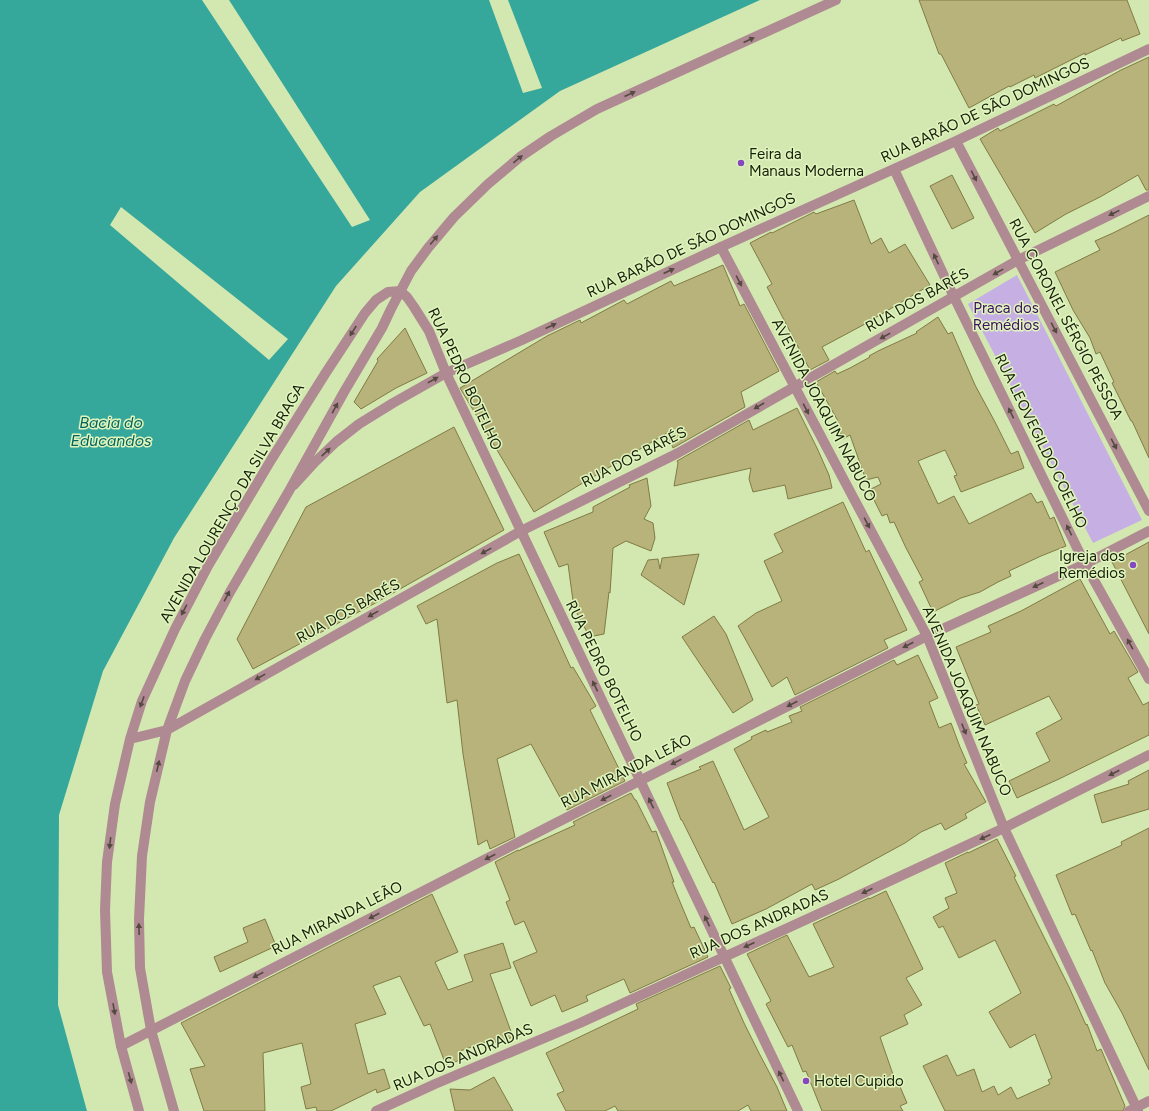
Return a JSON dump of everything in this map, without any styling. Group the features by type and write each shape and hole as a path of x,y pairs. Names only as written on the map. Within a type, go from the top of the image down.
{"street":[{"path":"174,1111 151,1030 140,968 139,919 142,856 150,802 167,730 185,681 204,639 382,328 411,271 454,217 488,184 520,157 551,136 597,109 836,0"},
{"name":"RUA BARÃO DE SÃO DOMINGOS","path":"289,491 320,457 359,424 393,402 446,373 529,337 721,247 956,141 1149,49"},
{"name":"RUA CORONEL SÉRGIO PESSOA","path":"956,141 1149,511"},
{"name":"RUA LEOVEGILDO COELHO","path":"894,169 954,297 1085,564 1149,678"},
{"name":"RUA DOS BARÉS","path":"130,738 167,730 520,532 678,453 1018,260 1149,196"},
{"name":"AVENIDA JOAQUIM NABUCO","path":"721,247 927,636 1004,828 1135,1110"},
{"name":"RUA PEDRO BOTELHO","path":"400,291 407,297 422,318 520,532 798,1111"},
{"name":"AVENIDA LOURENÇO DA SILVA BRAGA","path":"138,1111 121,1046 108,972 104,910 107,862 115,804 130,738 142,701 175,629 208,566 271,460 365,313 376,300 388,292 400,291"},
{"name":"RUA MIRANDA LEÃO","path":"121,1046 640,780 927,636 1085,564 1149,531"},
{"name":"RUA DOS ANDRADAS","path":"376,1111 435,1084 580,1023 1004,828 1149,755"},
{"path":"1135,1110 1149,1102"}],"green space":[{"name":"Praca dos Remédios","path":"1017,275 1142,520 1093,543 968,304"}],"water":[{"name":"Bacia do Educandos","path":"0,0 760,0 560,91 420,192 336,286 174,538 103,671 59,815 58,1005 87,1111 0,1111"}],"pier":[{"path":"202,0 229,0 370,220 352,227"},
{"path":"489,0 508,0 542,88 523,93"},
{"path":"121,207 288,339 269,360 110,225"}],"building":[{"path":"919,0 1127,0 1140,34 1122,41 1121,38 1085,55 1085,53 1035,78 1034,75 1010,87 1009,86 969,108 941,54 939,54"},
{"path":"1149,57 1149,190 1146,190 1138,175 1100,197 1066,214 1035,233 980,139 998,128 1000,131 1054,104 1056,106 1121,70"},
{"path":"952,175 974,218 952,229 930,186"},
{"path":"854,200 871,244 881,238 889,253 905,244 930,285 865,324 822,347 829,360 810,370 767,287 772,284 750,243 814,212 816,214"},
{"path":"1149,215 1149,458 1112,383 1114,382 1100,352 1096,354 1090,338 1073,310 1055,272 1100,250 1095,241"},
{"path":"723,265 740,306 744,304 779,371 741,392 745,407 673,448 667,433 534,512 460,388 547,336 580,320 581,323 624,300 627,304 671,281 674,286"},
{"path":"938,317 948,334 952,332 975,385 1011,454 1018,451 1024,468 961,492 954,476 957,475 945,450 918,461 938,504 954,496 969,524 1031,493 1037,503 1042,501 1050,519 1054,517 1066,546 1009,571 1011,576 980,592 961,598 933,612 919,582 923,580 894,522 890,523 887,514 882,516 869,490 881,484 878,477 866,480 850,435 843,439 836,422 838,421 816,382 835,371 837,374 850,368 878,351 917,333 916,332"},
{"path":"405,328 427,373 396,388 361,409 354,402 378,361 377,359"},
{"path":"797,408 829,475 832,488 788,499 785,485 753,492 749,479 751,468 674,486 678,463 677,461 749,420 753,430"},
{"path":"454,427 504,530 379,601 253,669 237,639 306,507"},
{"path":"647,478 651,506 644,519 653,523 655,538 651,551 626,541 613,548 610,593 609,592 604,634 594,636 588,634 572,604 573,601 568,564 559,567 544,532 593,512 593,507 630,487 629,485"},
{"path":"843,502 866,552 869,550 907,630 884,640 888,648 795,695 787,677 772,687 738,626 756,613 782,601 764,561 783,552 774,534"},
{"path":"1149,542 1149,634 1112,562"},
{"path":"519,554 571,668 573,667 596,706 590,710 625,781 567,810 531,744 497,759 515,837 490,849 487,840 478,845 463,754 457,700 447,703 437,619 426,624 417,606 497,563"},
{"path":"699,554 684,605 641,575 648,560 658,559 660,569 662,558"},
{"path":"1080,579 1110,634 1114,631 1138,672 1128,678 1143,705 1149,702 1149,735 1017,798 1009,781 1050,761 1036,733 1062,719 1049,696 985,725 976,705 979,704 956,647 991,632 988,626 1021,611"},
{"path":"714,616 726,634 753,700 733,713 682,637"},
{"path":"918,655 938,698 929,702 939,728 951,723 967,763 964,764 986,802 965,814 967,818 945,830 941,823 921,832 905,843 839,879 815,890 812,884 766,909 732,924 714,882 713,883 681,820 667,783 701,769 699,767 713,761 744,830 769,817 734,749 752,739 751,737 766,730 767,732 792,722 789,716 802,711 800,707 894,660 897,665"},
{"path":"1149,770 1149,809 1102,823 1094,795 1129,784 1128,781"},
{"path":"631,793 652,832 656,831 678,897 691,928 694,927 708,957 630,993 624,979 586,996 588,1001 562,1012 555,995 531,1006 513,962 537,952 524,921 515,925 506,902 510,900 495,862 518,850 575,825 573,822"},
{"path":"1149,828 1149,1070 1122,1013 1105,983 1092,950 1091,951 1075,914 1072,915 1056,875 1122,845 1121,842"},
{"path":"997,839 1086,1025 1087,1024 1097,1051 1101,1049 1125,1106 1123,1111 945,1111 923,1066 947,1055 957,1076 974,1069 982,1092 994,1086 998,1095 1011,1087 1017,1099 1050,1084 1048,1080 1052,1078 1035,1034 1010,1048 989,1012 1021,993 995,940 959,958 943,926 939,928 933,917 949,908 945,898 957,893 945,863"},
{"path":"886,891 923,969 906,978 922,1005 904,1015 908,1024 880,1037 896,1083 898,1082 907,1103 900,1106 903,1111 822,1111 806,1071 803,1072 792,1045 788,1047 766,1004 771,1001 747,954 787,935 809,977 834,967 813,924"},
{"path":"432,894 458,952 435,962 448,990 473,981 464,955 503,943 511,968 490,974 513,1037 496,1043 494,1039 460,1051 463,1059 446,1065 430,1024 424,1026 400,976 373,986 386,1014 355,1024 368,1074 384,1069 390,1088 377,1093 376,1089 331,1111 317,1111 316,1107 306,1109 301,1087 311,1084 302,1043 263,1053 265,1111 204,1111 190,1069 205,1066 181,1023"},
{"path":"265,919 276,946 220,972 214,957 248,942 243,928"},
{"path":"720,966 731,988 729,989 744,1023 777,1087 787,1111 751,1111 748,1105 738,1111 618,1111 615,1106 605,1111 566,1111 557,1094 564,1091 546,1053 638,1009 636,1004"},
{"path":"494,1077 513,1111 455,1111 450,1089 470,1090"}],"place":[{"name":"Feira da Manaus Moderna","path":"741,163"},
{"name":"Igreja dos Remédios","path":"1133,565"},
{"name":"Hotel Cupido","path":"806,1081"}]}
